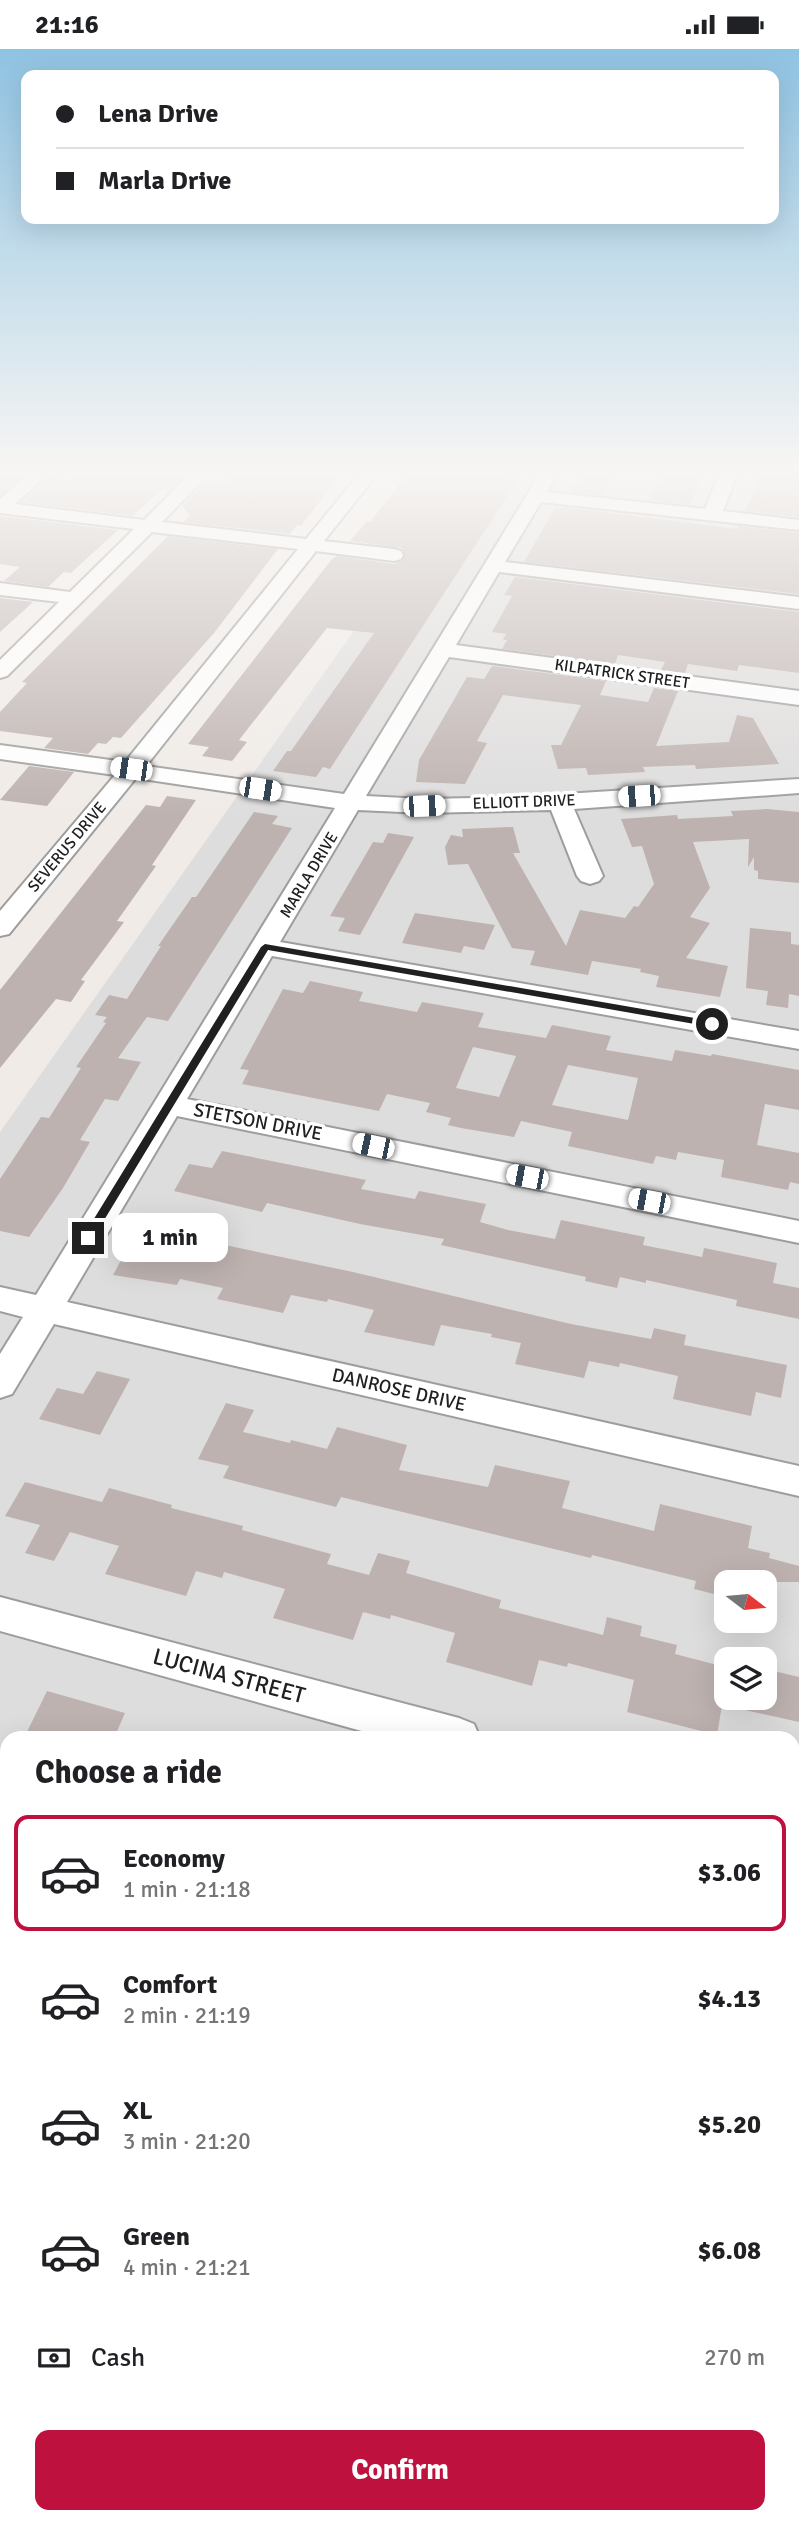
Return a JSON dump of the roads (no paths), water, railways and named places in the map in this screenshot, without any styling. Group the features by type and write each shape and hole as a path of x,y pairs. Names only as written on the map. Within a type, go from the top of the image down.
{"street":[{"path":"0,671 84,587"},
{"name":"SEVERUS DRIVE","path":"0,928 9,903 131,769 276,587"},
{"name":"MARLA DRIVE","path":"0,1384 481,587"},
{"path":"671,587 799,603"},
{"path":"0,589 73,598"},
{"name":"KILPATRICK STREET","path":"445,650 799,698"},
{"name":"ELLIOTT DRIVE","path":"0,752 353,802 424,806 559,801 799,786"},
{"path":"559,801 590,876"},
{"path":"265,947 799,1040"},
{"name":"STETSON DRIVE","path":"170,1105 799,1231"},
{"name":"DANROSE DRIVE","path":"0,1299 799,1481"},
{"name":"LUCINA STREET","path":"0,1614 433,1731"}]}
